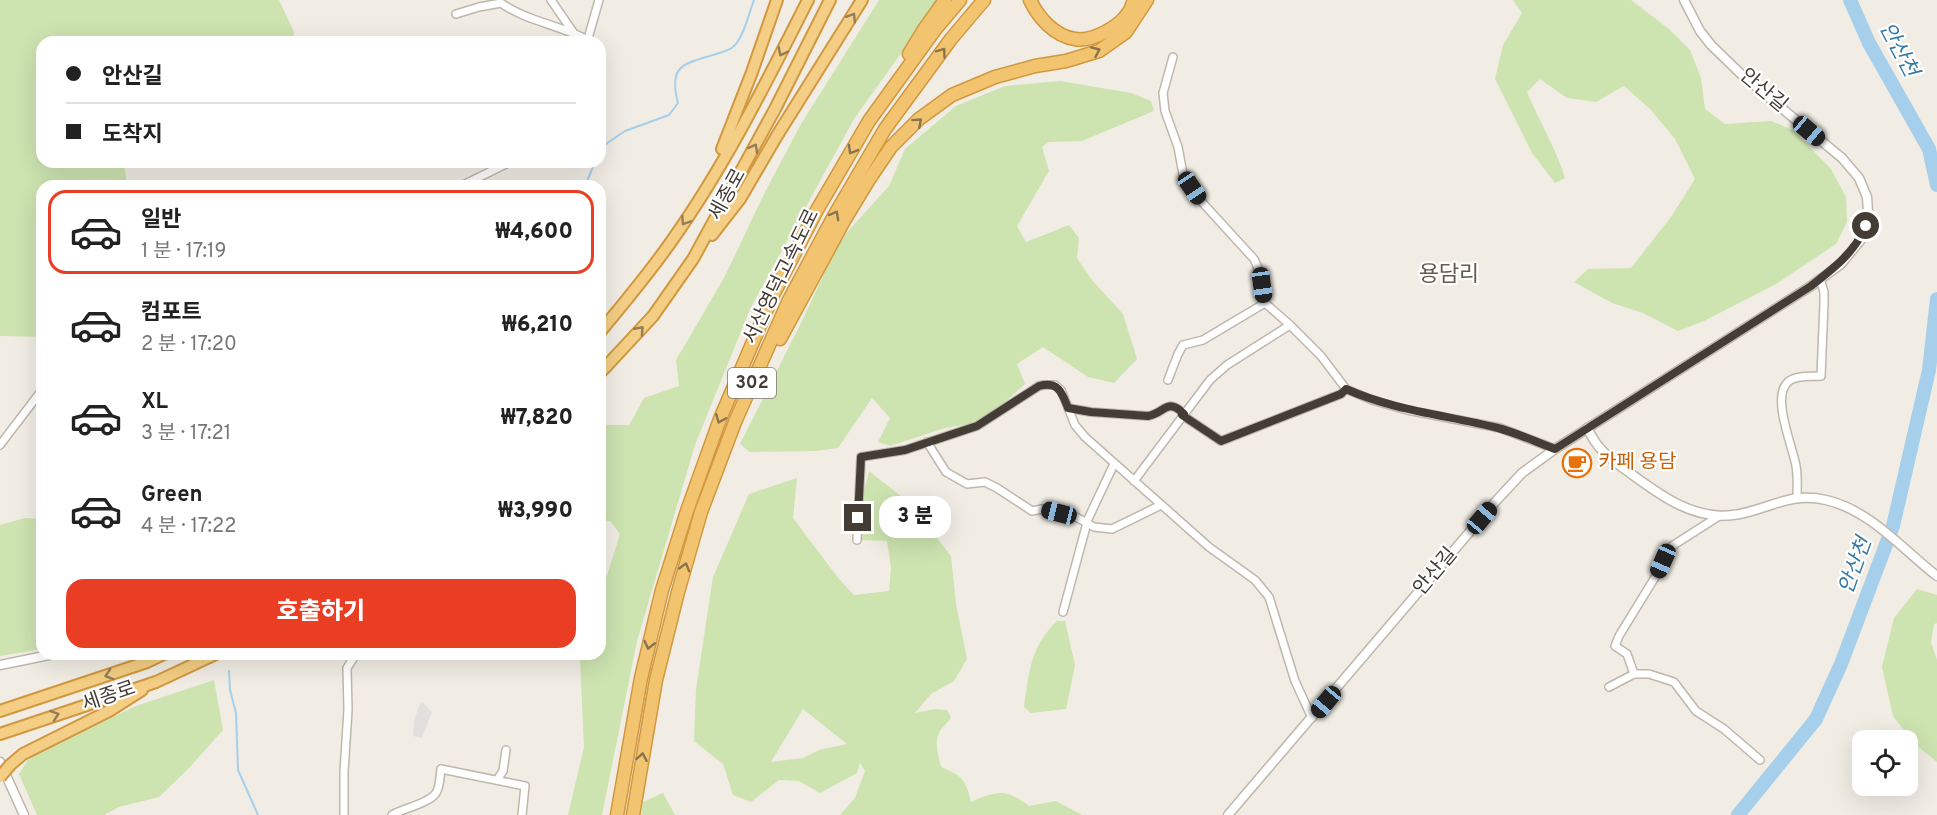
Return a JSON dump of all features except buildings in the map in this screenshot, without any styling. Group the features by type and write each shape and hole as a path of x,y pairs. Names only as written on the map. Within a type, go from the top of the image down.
{"highway":[{"path":"705,190 748,82 777,0"},
{"name":"세종로","path":"606,324 674,238 705,190 759,98 808,0"},
{"name":"세종로","path":"606,367 653,316 693,259 775,109 830,0"},
{"path":"693,259 740,199 862,0"},
{"path":"869,121 925,28 945,0"},
{"name":"서산영덕고속도로","path":"617,815 641,678 662,590 716,429 772,295 817,210 869,121 934,31 960,0"},
{"name":"서산영덕고속도로","path":"633,815 656,680 678,592 701,512 735,422 789,300 873,148 951,39 984,0"},
{"path":"1030,0 1037,15 1056,31 1075,39 1095,37 1109,29 1128,14 1134,0"},
{"path":"735,422 845,219 891,147 919,119 952,95 995,77 1099,51 1126,32 1147,0"},
{"name":"세종로","path":"0,711 151,660"},
{"name":"세종로","path":"0,734 156,682 203,660"},
{"path":"0,777 5,764 109,711 156,682"}],"street":[{"path":"551,0 573,32"},
{"path":"589,36 599,0"},
{"name":"안산길","path":"1228,815 1522,473 1587,428 1820,279 1841,264 1860,242 1868,212 1867,197 1859,178 1842,158 1744,77 1711,45 1700,31 1684,0"},
{"path":"456,14 501,3 512,11 580,36"},
{"path":"1173,57 1163,93 1165,111 1178,147 1183,174 1201,201 1254,259 1259,270 1264,303 1321,356 1346,389 1372,400 1407,410 1500,428 1555,449"},
{"path":"473,180 498,168"},
{"path":"1797,498 1796,466 1783,414 1783,388 1796,378 1821,376 1824,292 1820,279"},
{"path":"1168,380 1183,345 1203,340 1264,303"},
{"path":"1134,481 1210,380 1227,365 1290,325"},
{"path":"857,540 861,457 905,450 977,426 1039,386 1055,385 1061,390 1075,425 1085,437 1209,547 1255,580 1269,597 1295,681 1312,718"},
{"path":"1068,408 1148,416 1155,415 1168,405 1172,405 1221,441 1341,394 1346,389"},
{"path":"0,445 36,398"},
{"path":"1587,428 1597,445 1618,464 1657,493 1685,508 1704,514 1735,515 1780,501 1797,498 1824,499 1857,511 1937,576"},
{"path":"927,442 946,472 967,484 985,482 1032,511 1042,509 1076,517 1094,527 1112,529 1161,505"},
{"path":"1063,612 1087,523 1114,464"},
{"path":"1634,674 1627,654 1615,646 1619,636 1657,574 1669,548 1719,516"},
{"path":"0,665 36,658"},
{"path":"344,815 348,710 347,668 352,660"},
{"path":"1609,687 1634,674 1649,674 1674,682 1696,711 1724,729 1760,760"},
{"path":"497,780 503,771 506,750"},
{"path":"5,764 24,815"},
{"path":"392,815 430,799 437,792 441,768 525,786 522,815"}],"green space":[{"path":"0,0 279,0 294,32 294,36 36,36 36,168 125,168 126,180 36,180 36,337 0,336"},
{"path":"879,0 939,0 854,119 750,309 695,445 637,641 602,815 568,815 584,747 580,660 606,660 606,579 620,534 610,521 606,521 606,425 629,425 644,398 679,386 676,360 724,278 801,124"},
{"path":"1513,0 1631,0 1669,29 1690,50 1701,78 1705,109 1725,124 1771,121 1793,130 1831,169 1846,197 1847,222 1836,244 1776,284 1704,321 1678,331 1643,313 1612,303 1574,282 1588,269 1631,268 1671,217 1695,179 1675,139 1651,110 1624,86 1596,102 1567,98 1540,79 1527,92 1565,178 1555,183 1532,153 1495,79 1503,45 1522,13"},
{"path":"1060,81 1131,93 1151,101 1154,111 1082,141 1049,142 1042,147 1049,171 1017,226 1026,242 1069,225 1079,238 1077,258 1092,280 1123,314 1137,359 1114,383 1088,377 1043,347 1017,364 1025,384 998,408 969,424 945,428 890,446 878,442 890,418 872,398 838,448 815,451 750,452 740,444 840,240 889,186 905,149 956,106 1005,86"},
{"path":"869,471 911,504 951,556 956,604 967,659 954,681 931,694 915,713 935,709 947,710 951,717 940,731 937,741 941,767 959,776 965,784 971,802 987,795 1001,793 1014,796 1029,806 1056,801 1082,815 840,815 855,798 865,771 860,763 857,773 820,793 799,781 779,780 751,802 733,795 723,764 694,741 696,689 713,577 749,494 797,478 793,518 839,579 854,595 889,591 891,568 887,541 861,540 864,492","holes":["803,709 847,744 819,750 803,758 771,762"]},
{"path":"25,518 36,519 36,650 0,656 0,525"},
{"path":"1917,589 1937,595 1937,623 1934,624 1931,642 1937,660 1937,762 1918,747 1918,730 1904,730 1893,716 1882,667 1894,618"},
{"path":"1057,621 1065,621 1075,665 1066,709 1031,713 1024,707 1032,661 1041,641"},
{"path":"214,680 223,730 159,797 119,807 104,815 37,815 19,774 31,755 136,706"},
{"path":"663,793 675,815 641,815 643,802"}],"shaded area":[{"path":"423,703 432,712 422,738 413,736 414,720 420,704"}],"waterway":[{"path":"606,144 625,131 669,115 678,103 675,90 677,73 687,64 733,47 743,32 754,0"},
{"name":"안산천","path":"1850,0 1869,43 1929,149 1937,185"},
{"path":"588,180 592,168"},
{"name":"안산천","path":"1738,815 1816,719 1841,664 1893,526 1929,370 1937,299"},
{"path":"229,671 230,690 236,713 238,770 258,815"}],"place":[{"name":"카페 용담","path":"1577,463"}],"district":[{"name":"용담리","path":"1449,275"}],"route":[{"path":"858,518 861,457 905,450 977,426 1044,385 1055,385 1061,390 1068,408 1091,412 1148,416 1155,415 1168,405 1172,405 1184,414 1182,415 1221,441 1341,394 1346,389 1372,400 1407,410 1500,428 1555,449 1811,286 1841,264 1860,242 1866,226"}]}
